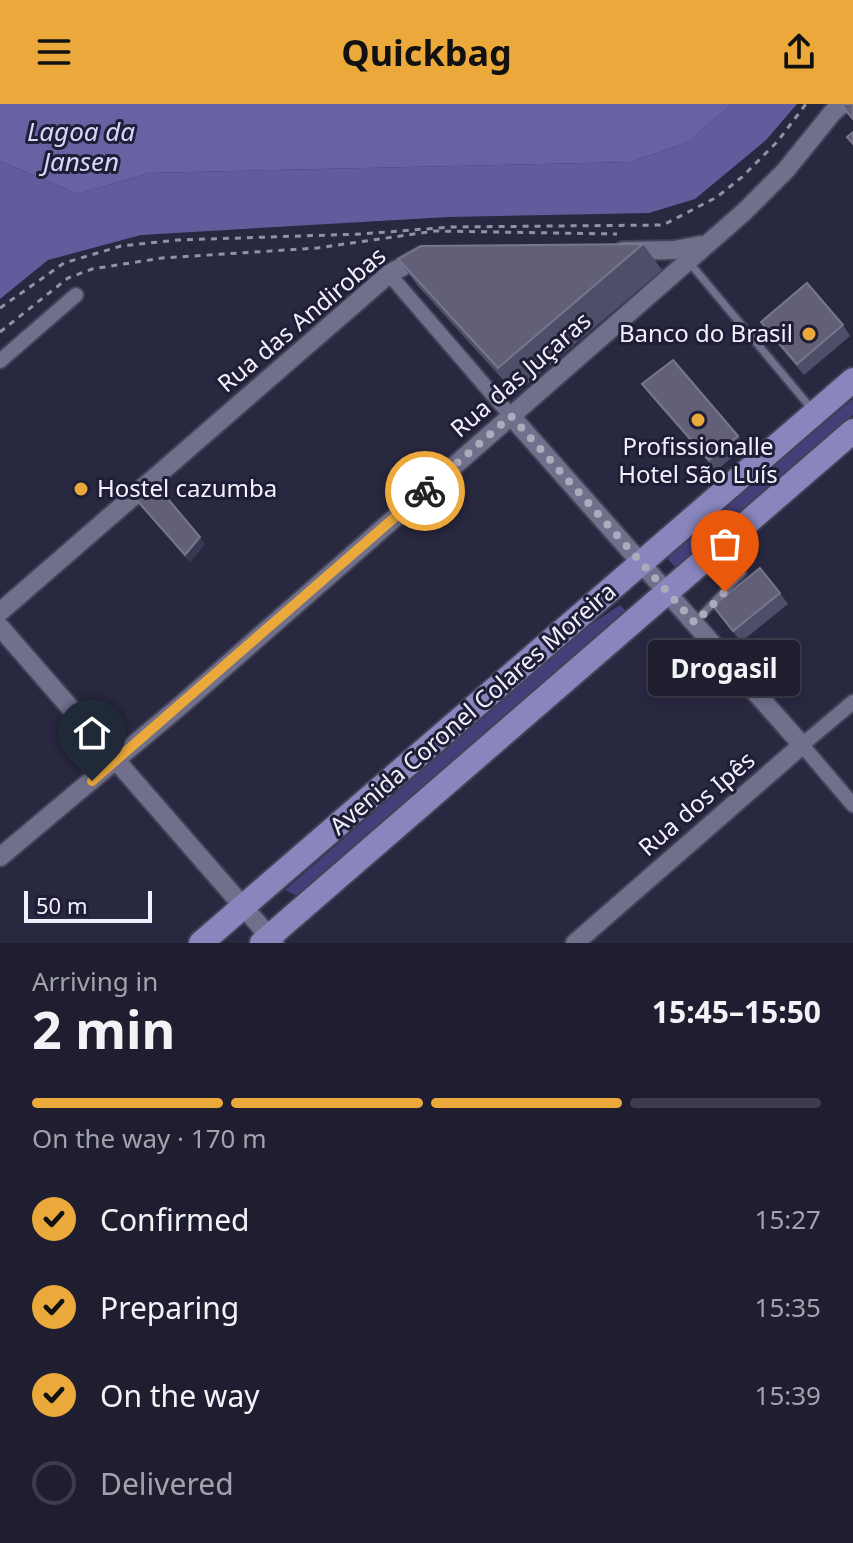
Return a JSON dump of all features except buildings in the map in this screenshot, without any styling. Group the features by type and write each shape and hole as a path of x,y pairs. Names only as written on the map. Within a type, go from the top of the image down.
{"main road":[{"name":"Avenida Coronel Colares Moreira","path":"201,943 853,380"},
{"name":"Avenida Coronel Colares Moreira","path":"268,941 853,431"}],"street":[{"name":"Rua das Juçaras","path":"0,857 115,762 706,243 786,170 842,104"},
{"path":"601,251 674,250 706,243"},
{"name":"Rua das Andirobas","path":"0,612 389,274 416,257 438,253"},
{"path":"389,274 853,805"},
{"path":"0,361 76,295"},
{"path":"0,627 243,907 268,941"},
{"name":"Rua dos Ipês","path":"575,943 853,702"}],"lane":[{"path":"687,259 815,413"},
{"path":"695,623 742,573 723,546"}],"path":[{"path":"0,308 64,263 121,246 178,240 361,234 451,227 663,225 717,197 734,184 777,142 806,104"},
{"path":"0,332 68,278 92,269 162,258 317,248 435,231 619,234"}],"shaded area":[{"path":"732,104 797,104 766,140 695,199 649,213 448,217 141,235 48,260 0,299 0,161 78,194 149,173 631,162 688,142"},
{"path":"853,399 853,415 676,568 666,557"},
{"path":"620,605 627,612 297,896 285,890 581,631"}],"water":[{"name":"Lagoa da Jansen","path":"0,104 732,104 688,142 631,162 149,173 78,194 0,161"}],"way so far":[{"path":"425,491 511,416 695,623 725,592"}],"place":[{"name":"Banco do Brasil","path":"809,334"},
{"name":"Profissionalle Hotel São Luís","path":"698,420"},
{"name":"Hostel cazumba","path":"81,489"},
{"name":"Drogasil","path":"725,592"}],"route":[{"path":"92,781 425,491"}]}
